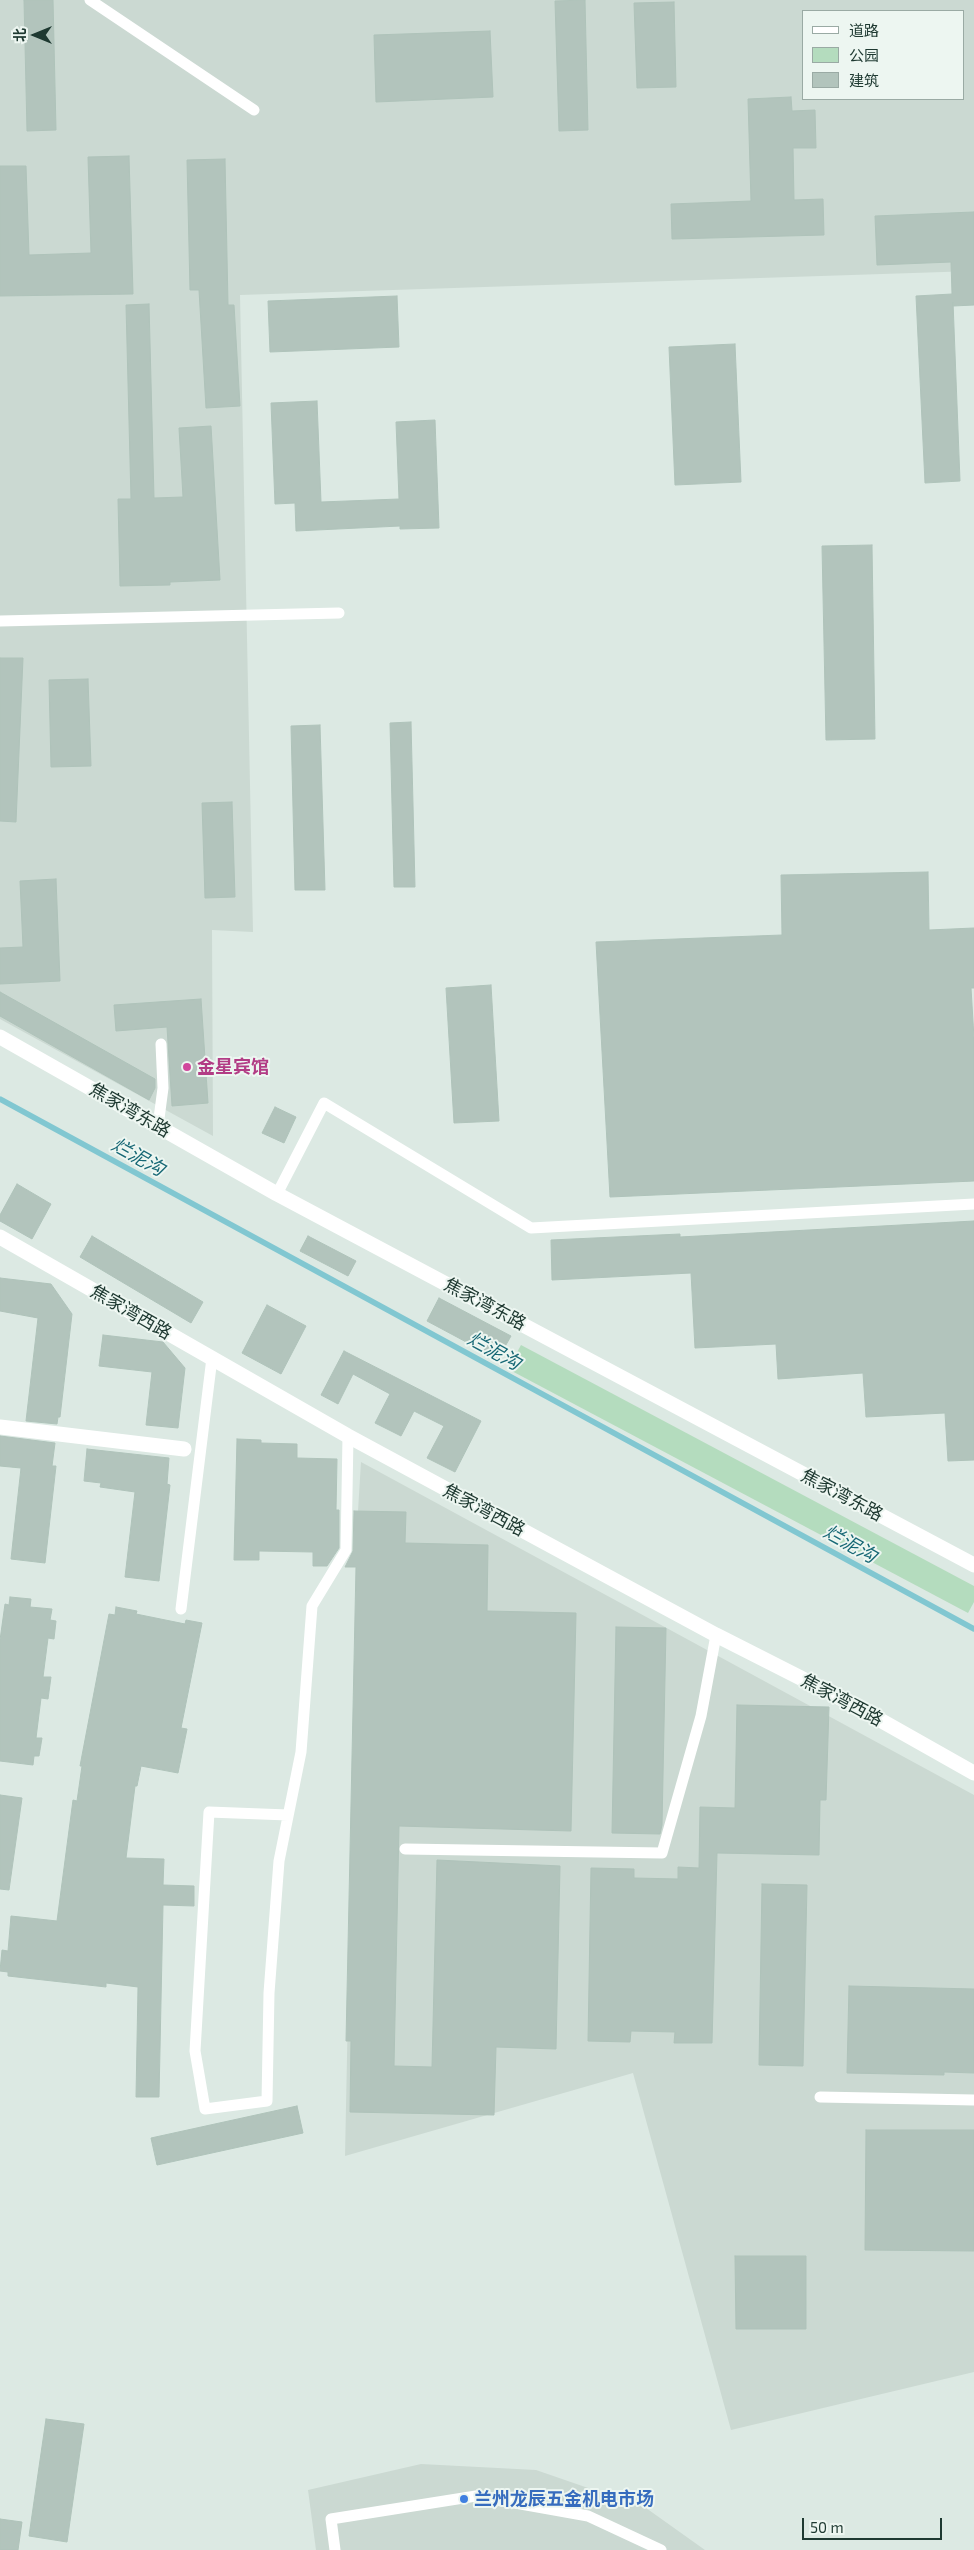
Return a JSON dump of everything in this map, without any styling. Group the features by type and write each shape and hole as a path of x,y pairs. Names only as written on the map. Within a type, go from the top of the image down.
{"street":[{"name":"焦家湾东路","path":"0,1036 277,1194 974,1565"},
{"name":"焦家湾西路","path":"0,1237 348,1436 716,1635 850,1702 974,1773"},
{"path":"0,1427 184,1448"}],"lane":[{"path":"90,0 254,110"},
{"path":"0,621 339,613"},
{"path":"158,1126 163,1088 161,1044"},
{"path":"277,1194 324,1103 531,1228 974,1204"},
{"path":"180,1609 212,1358"},
{"path":"288,1815 209,1812 195,2051 205,2109 267,2101 269,1992 279,1861 301,1752 312,1606 346,1550 348,1436"},
{"path":"406,1849 662,1853 701,1716 716,1635"},
{"path":"820,2097 974,2100"},
{"path":"335,2550 331,2519 476,2496 588,2516 661,2550"}],"shaded area":[{"path":"0,0 974,0 974,271 240,295 253,932 212,930 213,1136 0,1019"},
{"path":"361,1462 974,1795 974,2372 731,2430 633,2073 345,2156 358,1511"},
{"name":"兰州龙辰五金机电市场","path":"421,2464 536,2470 646,2508 705,2550 316,2550 308,2490"}],"green space":[{"path":"521,1345 974,1586 974,1602 968,1613 508,1369"}],"building":[{"path":"24,0 53,0 56,130 27,131"},
{"path":"585,0 588,130 559,131 555,1"},
{"path":"674,2 676,87 637,88 634,3"},
{"path":"490,31 493,97 376,102 374,35"},
{"path":"791,97 792,111 815,110 816,148 793,148 794,200 823,199 824,235 672,239 671,204 751,201 748,99"},
{"path":"129,156 133,294 0,296 0,166 26,166 29,255 91,253 88,157"},
{"path":"225,159 228,305 234,305 240,406 206,408 199,290 190,290 187,160"},
{"path":"974,212 974,305 953,306 960,481 925,483 916,296 952,294 951,262 877,265 875,216"},
{"path":"397,296 399,347 270,352 268,301"},
{"path":"149,304 154,498 183,497 179,428 211,426 220,580 170,582 170,585 120,586 118,499 131,499 126,305"},
{"path":"735,344 741,482 675,485 669,347"},
{"path":"317,401 321,502 399,499 396,422 435,420 439,528 400,529 400,526 296,531 295,503 275,504 271,403"},
{"path":"872,545 875,739 826,740 822,546"},
{"path":"0,658 23,658 16,822 0,821"},
{"path":"88,679 91,766 51,767 49,680"},
{"path":"411,722 415,887 394,887 390,723"},
{"path":"320,725 325,890 295,890 291,726"},
{"path":"232,802 235,897 205,898 202,803"},
{"path":"928,872 929,930 974,928 974,988 971,988 974,1038 974,1181 610,1197 596,942 782,935 781,875"},
{"path":"56,879 60,981 0,984 0,948 23,947 20,881"},
{"path":"491,985 499,1121 454,1123 446,988"},
{"path":"0,992 155,1079 155,1088 149,1100 0,1016"},
{"name":"金星宾馆","path":"201,999 208,1103 172,1106 167,1027 116,1031 114,1005"},
{"path":"275,1107 296,1117 284,1143 262,1133"},
{"path":"17,1184 51,1204 32,1239 0,1221 0,1215"},
{"path":"974,1221 974,1460 948,1461 945,1413 866,1417 863,1373 778,1379 776,1344 695,1348 691,1273 552,1280 551,1240 680,1234 680,1237"},
{"path":"92,1236 203,1302 191,1323 80,1257"},
{"path":"308,1236 356,1261 348,1276 300,1251"},
{"path":"0,1278 51,1284 72,1314 60,1417 58,1417 57,1424 26,1421 38,1318 0,1311"},
{"path":"439,1298 511,1336 498,1359 427,1321"},
{"path":"267,1305 306,1326 281,1374 242,1353"},
{"path":"103,1335 163,1342 185,1368 178,1428 146,1425 152,1372 99,1366"},
{"path":"344,1351 481,1421 455,1472 427,1458 444,1426 414,1411 401,1436 375,1423 390,1394 353,1374 338,1404 321,1395"},
{"path":"0,1436 55,1443 52,1466 56,1466 45,1563 11,1559 21,1468 0,1466"},
{"path":"237,1439 261,1440 261,1443 297,1444 297,1458 337,1459 336,1510 339,1510 339,1548 327,1566 313,1566 313,1552 259,1551 259,1560 234,1560"},
{"path":"87,1449 169,1458 167,1484 170,1485 159,1581 125,1577 135,1492 100,1487 101,1483 84,1481"},
{"path":"354,1511 406,1512 405,1543 488,1545 487,1611 576,1613 571,1831 399,1826 394,2066 432,2067 437,1860 560,1866 556,2049 496,2047 494,2115 350,2112 351,2041 346,2041 356,1567 345,1567 353,1551"},
{"path":"10,1597 31,1599 30,1607 52,1609 50,1620 56,1621 54,1639 48,1638 43,1677 51,1677 48,1699 41,1698 36,1738 42,1738 39,1756 34,1756 33,1765 0,1761 0,1640 5,1604 9,1605"},
{"path":"116,1607 137,1611 136,1614 185,1624 186,1620 202,1623 181,1728 187,1729 178,1773 141,1766 137,1786 135,1786 126,1858 164,1859 163,1885 194,1886 194,1906 163,1905 159,2097 136,2097 138,1987 106,1983 106,1987 8,1976 8,1972 0,1971 2,1950 8,1951 11,1916 57,1921 73,1800 77,1801 82,1766 80,1766 109,1614 115,1615"},
{"path":"616,1627 666,1628 662,1825 660,1834 612,1833"},
{"path":"737,1705 829,1707 826,1800 820,1800 819,1855 717,1853 712,2043 674,2043 675,2032 631,2031 630,2042 588,2041 591,1868 634,1869 634,1878 678,1879 678,1867 699,1868 700,1807 735,1808"},
{"path":"0,1795 22,1798 9,1890 0,1889"},
{"path":"762,1884 807,1885 803,2066 759,2065"},
{"path":"849,1986 974,1989 974,2073 944,2072 944,2075 847,2073"},
{"path":"297,2106 303,2133 157,2165 151,2138"},
{"path":"866,2130 974,2130 974,2251 865,2250"},
{"path":"735,2256 806,2256 806,2329 736,2329"},
{"path":"46,2419 84,2424 67,2542 29,2536"},
{"path":"0,2519 22,2522 18,2550 0,2550"}],"waterway":[{"name":"烂泥沟","path":"0,1099 974,1629"}],"place":[{"name":"金星宾馆","path":"187,1067"},
{"name":"兰州龙辰五金机电市场","path":"464,2499"}]}
